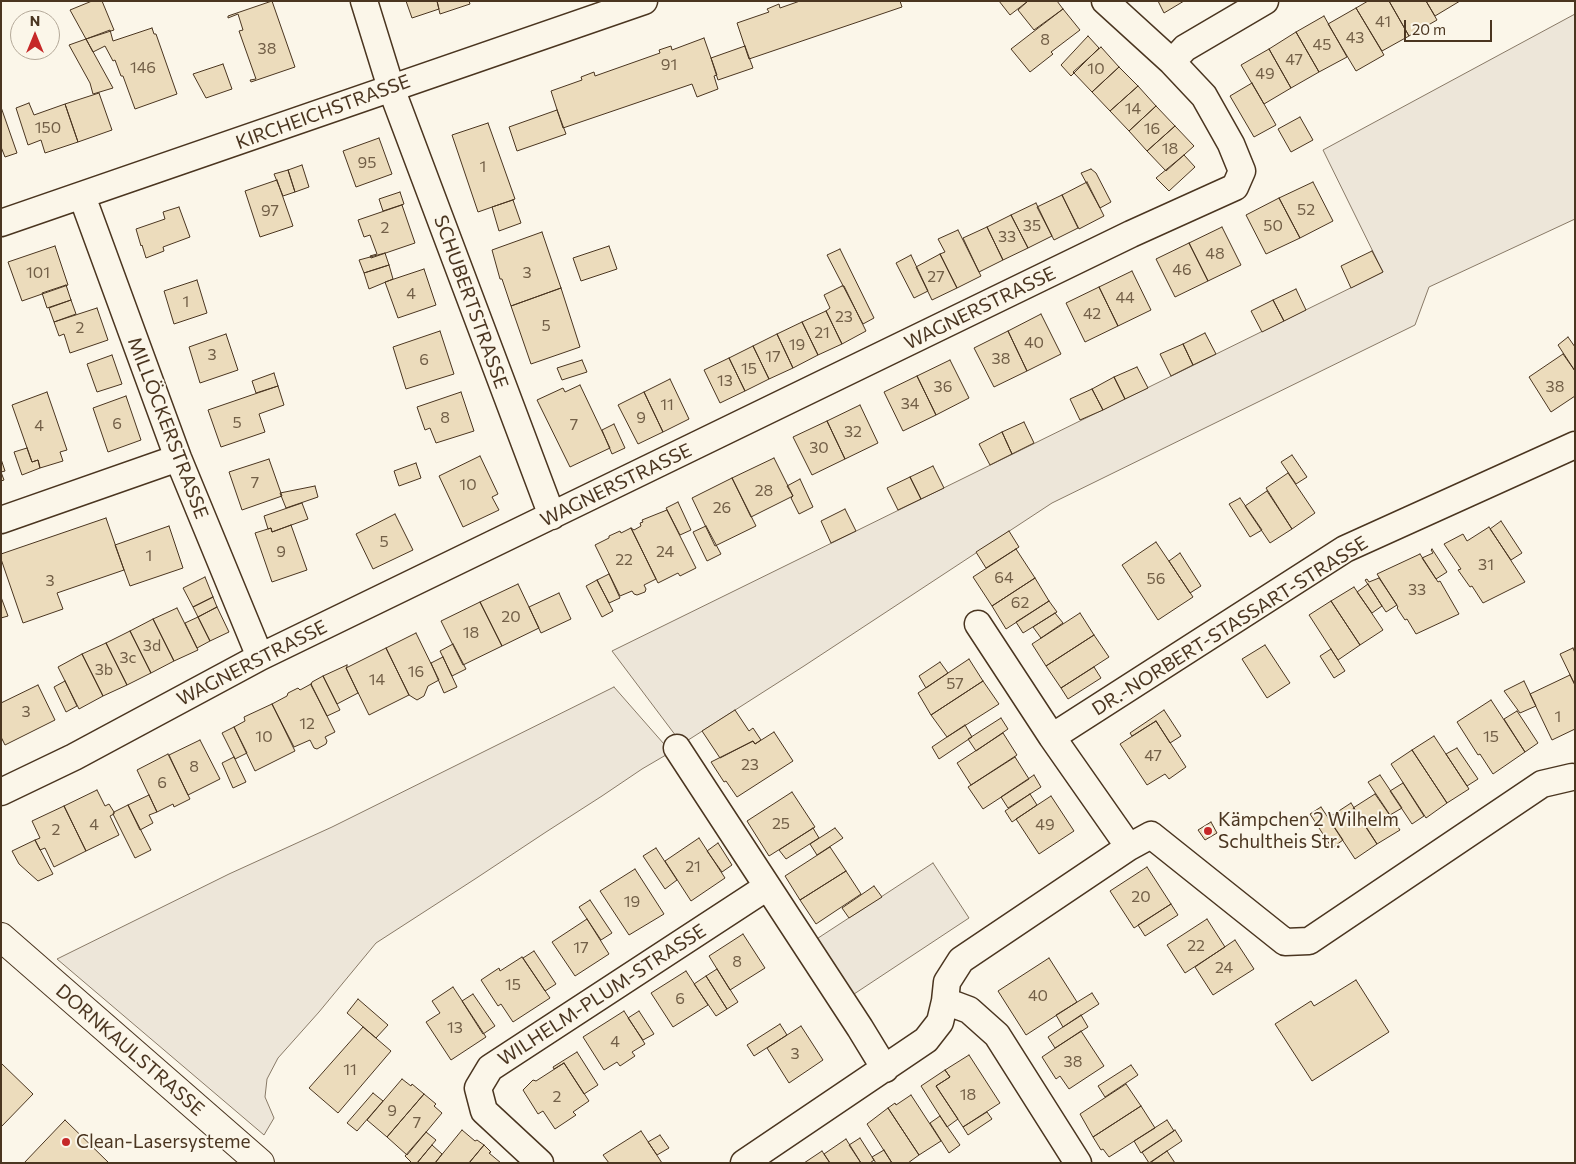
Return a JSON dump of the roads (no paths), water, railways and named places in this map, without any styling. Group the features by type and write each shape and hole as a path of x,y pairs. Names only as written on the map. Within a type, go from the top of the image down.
{"street":[{"name":"SCHUBERTSTRASSE","path":"364,1 391,88 552,516"},
{"name":"KIRCHEICHSTRASSE","path":"1,223 644,1"},
{"path":"1105,1 1172,62 1185,48 1265,1"},
{"name":"WAGNERSTRASSE","path":"1,792 74,757 260,657 1131,234 1235,187 1242,171 1231,144 1204,96 1172,62"},
{"name":"MILLÖCKERSTRASSE","path":"82,196 178,458 260,657"},
{"name":"DR.-NORBERT-STASSART-STRASSE","path":"1052,737 1345,549 1575,445"},
{"path":"1,520 178,458"},
{"path":"978,624 1052,737 1129,847"},
{"path":"676,748 860,1028 884,1069"},
{"path":"744,1163 926,1040 940,1022 947,982 960,960 1129,847 1151,835 1285,942 1309,941 1542,784 1574,778"},
{"name":"WILHELM-PLUM-STRASSE","path":"540,1163 484,1111 478,1088 490,1068 767,887"},
{"name":"DORNKAULSTRASSE","path":"1,937 260,1163"},
{"path":"945,1001 969,1010 997,1036 1078,1163"}],"place":[{"name":"Kämpchen 2 Wilhelm Schultheis Str.","path":"1208,831"},
{"name":"Clean-Lasersysteme","path":"66,1142"}]}
